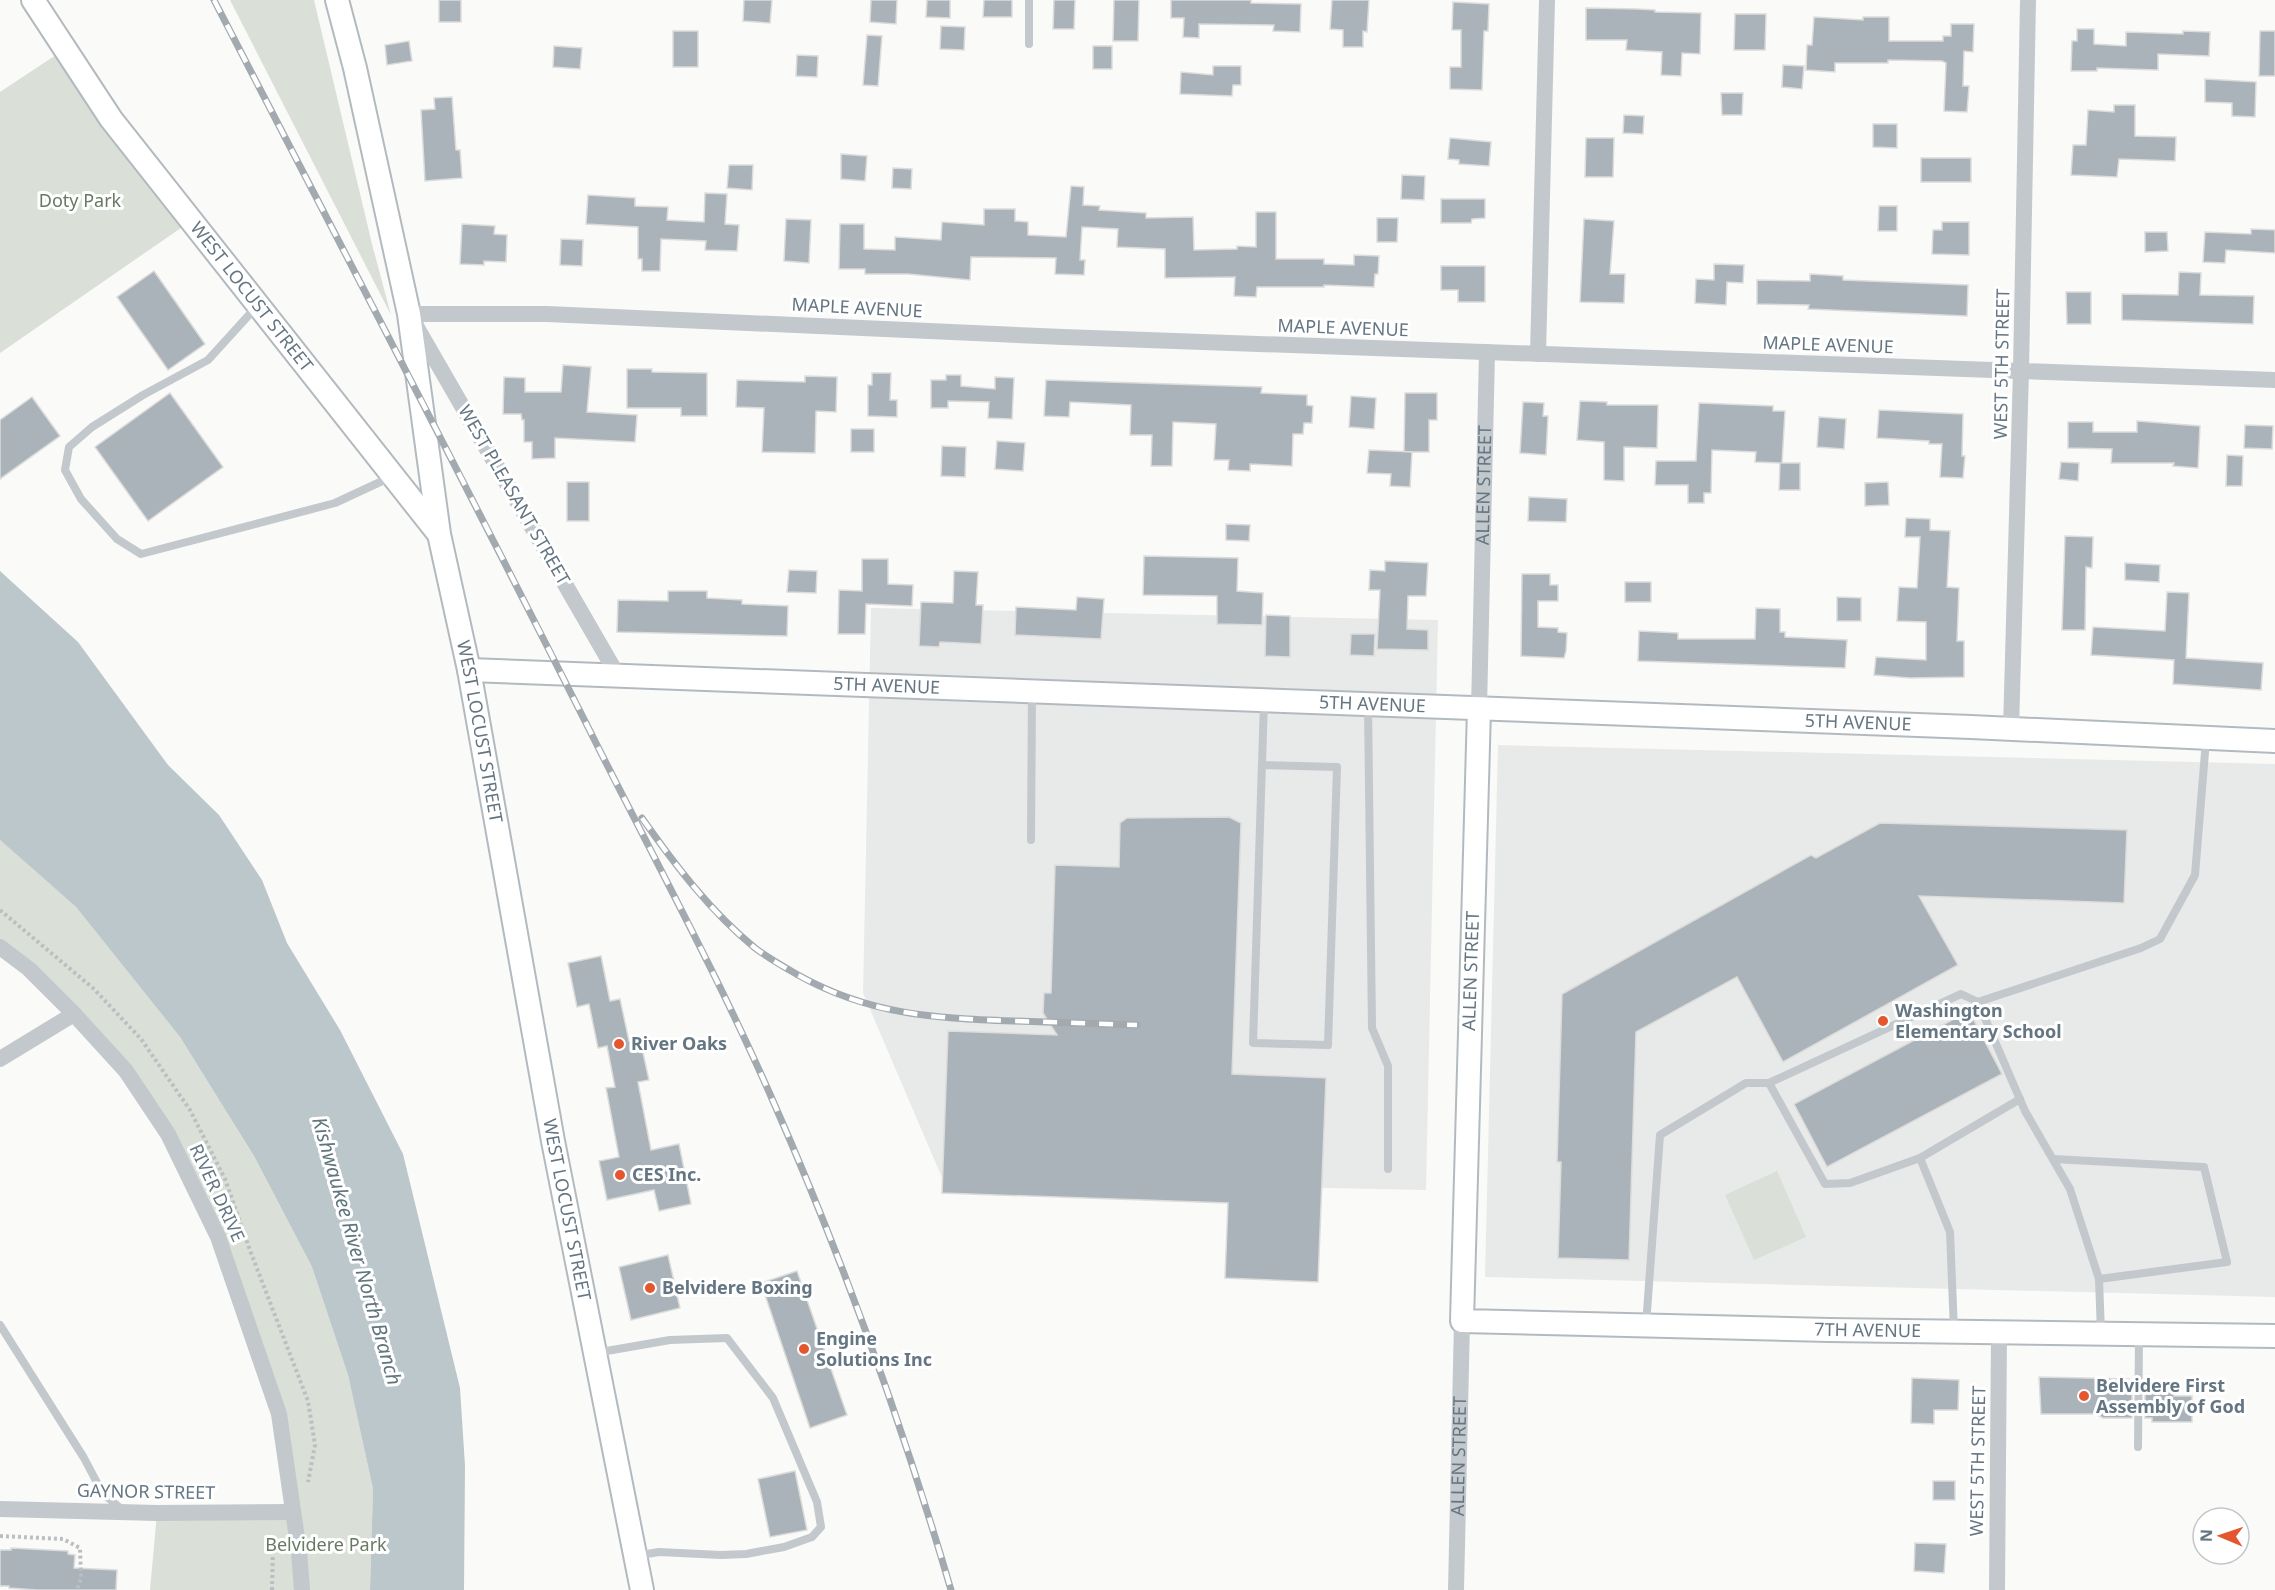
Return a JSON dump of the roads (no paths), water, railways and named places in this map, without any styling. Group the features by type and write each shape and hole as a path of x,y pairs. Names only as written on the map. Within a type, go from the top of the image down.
{"street":[{"name":"WEST LOCUST STREET","path":"33,0 111,119 439,534 470,670 553,1141 642,1590"},
{"name":"WEST PLEASANT STREET","path":"337,0 355,68 409,314 439,534"},
{"path":"1538,354 1547,0"},
{"name":"WEST 5TH STREET","path":"2011,729 2028,0"},
{"name":"WEST PLEASANT STREET","path":"409,314 618,676"},
{"name":"MAPLE AVENUE","path":"409,314 547,314 1063,337 2275,380"},
{"name":"ALLEN STREET","path":"1456,1590 1487,352"},
{"name":"5TH AVENUE","path":"470,670 2275,741"},
{"name":"RIVER DRIVE","path":"0,947 29,969 126,1071 168,1134 218,1237 279,1414 299,1552 302,1590"},
{"path":"0,1059 74,1014"},
{"name":"7TH AVENUE","path":"1462,1321 1954,1332 2275,1336"},
{"name":"WEST 5TH STREET","path":"1996,1590 2002,1449 1999,1332"},
{"name":"GAYNOR STREET","path":"0,1509 292,1512"}],"lane":[{"path":"1029,0 1029,44"},
{"path":"258,305 208,360 143,395 92,427 69,447 65,470 81,499 117,539 141,554 335,503 393,476"},
{"path":"1031,840 1032,691"},
{"path":"1262,765 1337,767 1328,1045 1253,1043 1264,701"},
{"path":"1368,705 1372,1028 1388,1066 1388,1169"},
{"path":"1978,1002 2141,948 2160,939 2195,875 2207,738"},
{"path":"1646,1325 1660,1135 1746,1083 1769,1083 1961,994 1978,1002 2020,1099 2070,1189 2099,1278 2101,1334"},
{"path":"1769,1083 1825,1184 1850,1183 1920,1158 2020,1099"},
{"path":"1920,1158 1950,1232 1954,1332"},
{"path":"2053,1159 2204,1167 2227,1262 2099,1278"},
{"path":"0,1325 84,1458 103,1494 126,1512"},
{"path":"2138,1447 2139,1334"},
{"path":"595,1353 670,1340 727,1338 773,1398 817,1502 821,1527 812,1537 784,1547 721,1556 659,1552 635,1556"}],"water":[{"name":"Kishwaukee River North Branch","path":"0,571 78,642 168,765 219,815 262,880 287,943 340,1030 403,1154 460,1388 465,1466 464,1590 370,1590 373,1489 348,1375 312,1267 254,1156 180,1037 76,907 0,840"}],"railway":[{"path":"214,0 688,922 753,1056 799,1161 870,1342 951,1590"},
{"path":"642,818 694,887 723,919 755,948 798,975 851,999 929,1016 1137,1025"}],"place":[{"name":"Washington Elementary School","path":"1883,1021"},
{"name":"River Oaks","path":"619,1044"},
{"name":"CES Inc.","path":"620,1175"},
{"name":"Belvidere Boxing","path":"650,1288"},
{"name":"Engine Solutions Inc","path":"804,1349"},
{"name":"Belvidere First Assembly of God","path":"2084,1396"}],"park label":[{"name":"Doty Park","path":"80,201"},
{"name":"Belvidere Park","path":"326,1545"}]}
